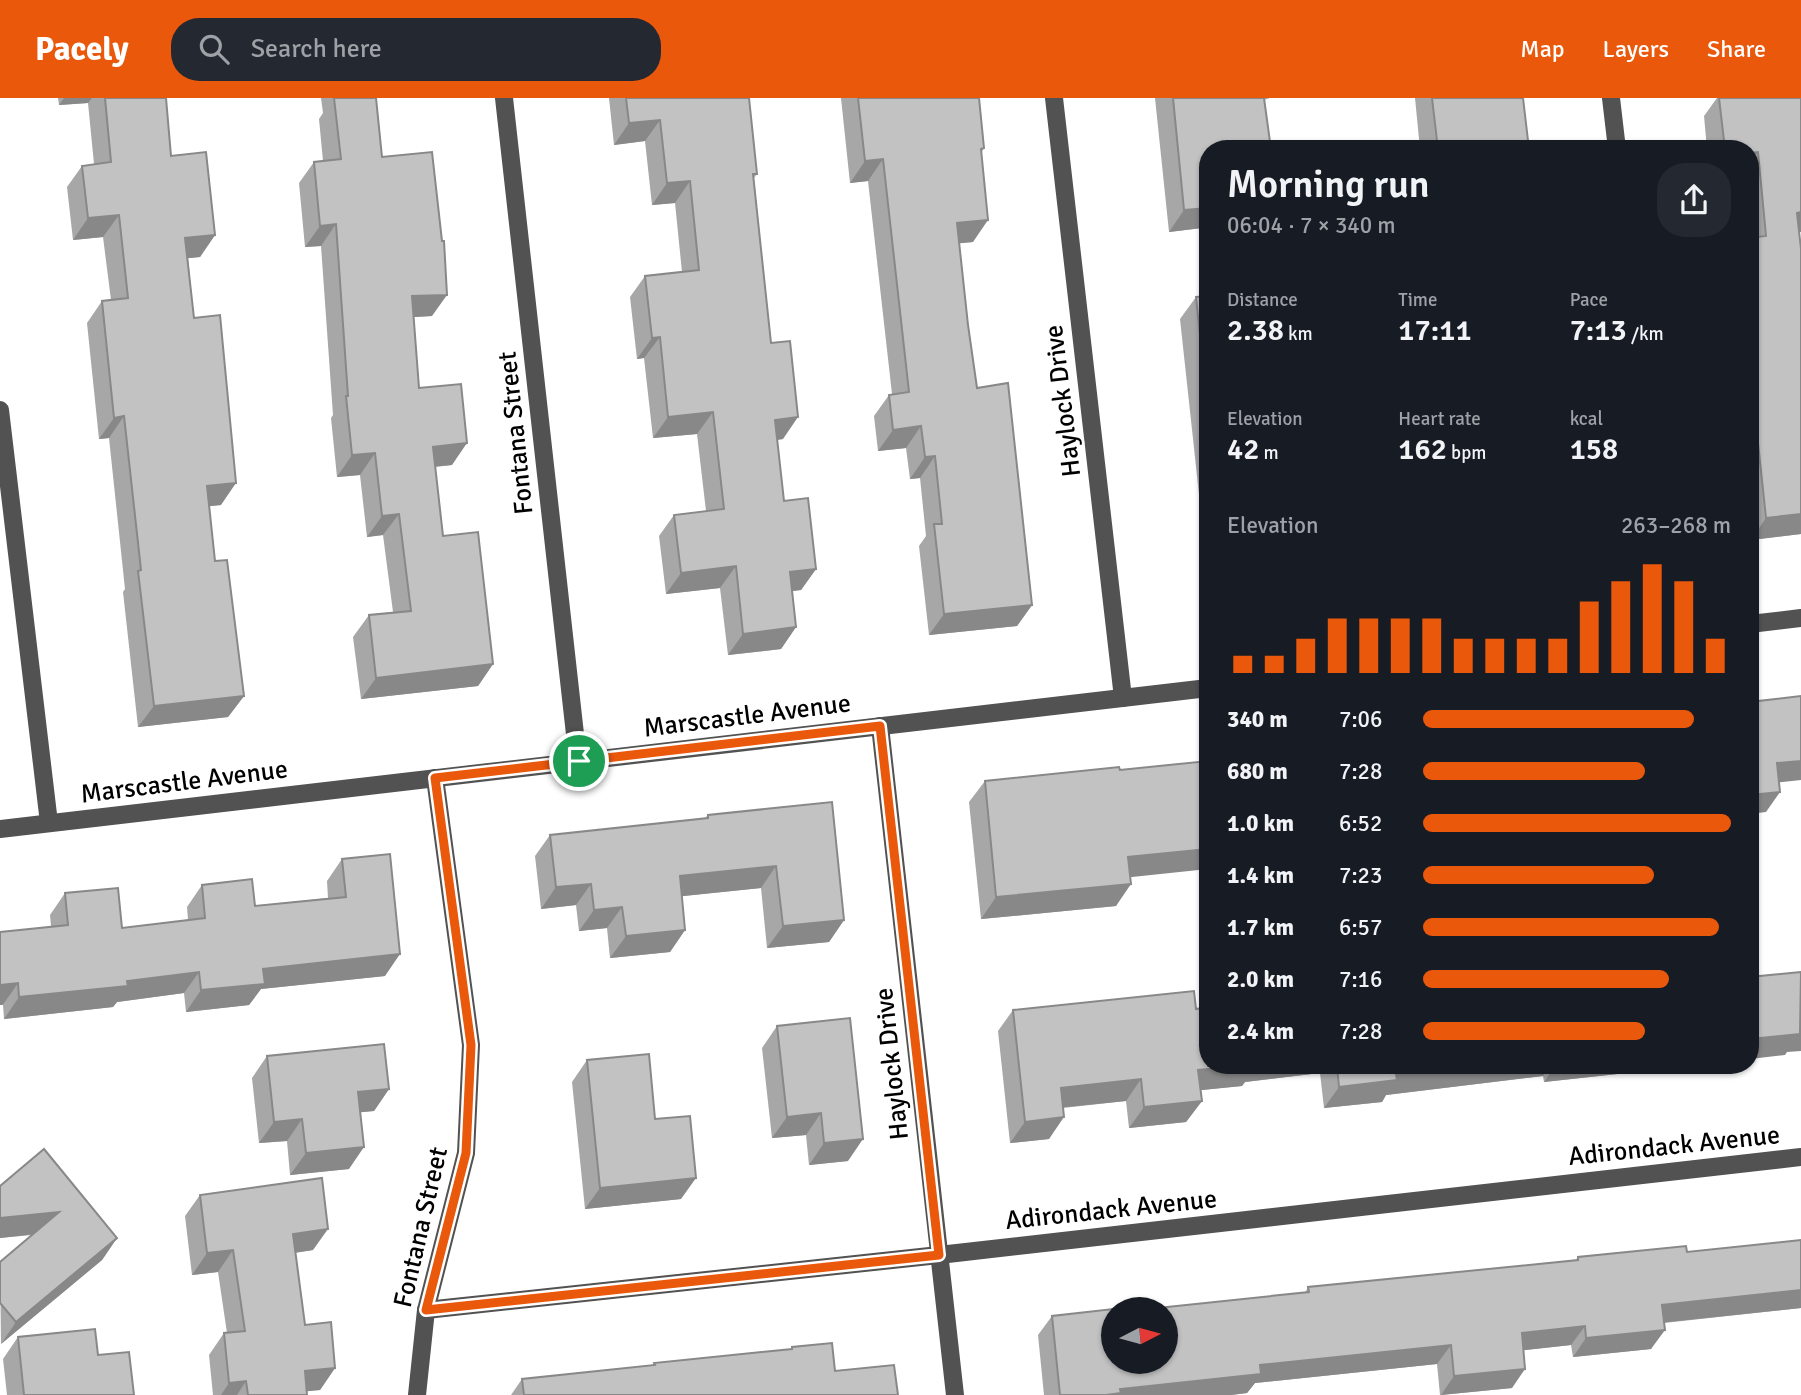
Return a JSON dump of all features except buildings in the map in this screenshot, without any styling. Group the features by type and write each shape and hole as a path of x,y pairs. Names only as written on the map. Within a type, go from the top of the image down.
{"street":[{"name":"Fontana Street","path":"504,98 579,761"},
{"name":"Haylock Drive","path":"1054,98 1122,698"},
{"path":"1611,98 1616,140"},
{"path":"0,410 49,824"},
{"path":"1759,623 1801,618"},
{"name":"Marscastle Avenue","path":"0,829 1199,689"},
{"name":"Haylock Drive","path":"880,726 955,1395"},
{"name":"Fontana Street","path":"416,1395 426,1310 466,1153 471,1045 435,778"},
{"name":"Adirondack Avenue","path":"426,1310 1801,1157"}],"route":[{"path":"880,726 939,1255 426,1310 466,1153 471,1045 435,778 579,761 880,726"}]}
